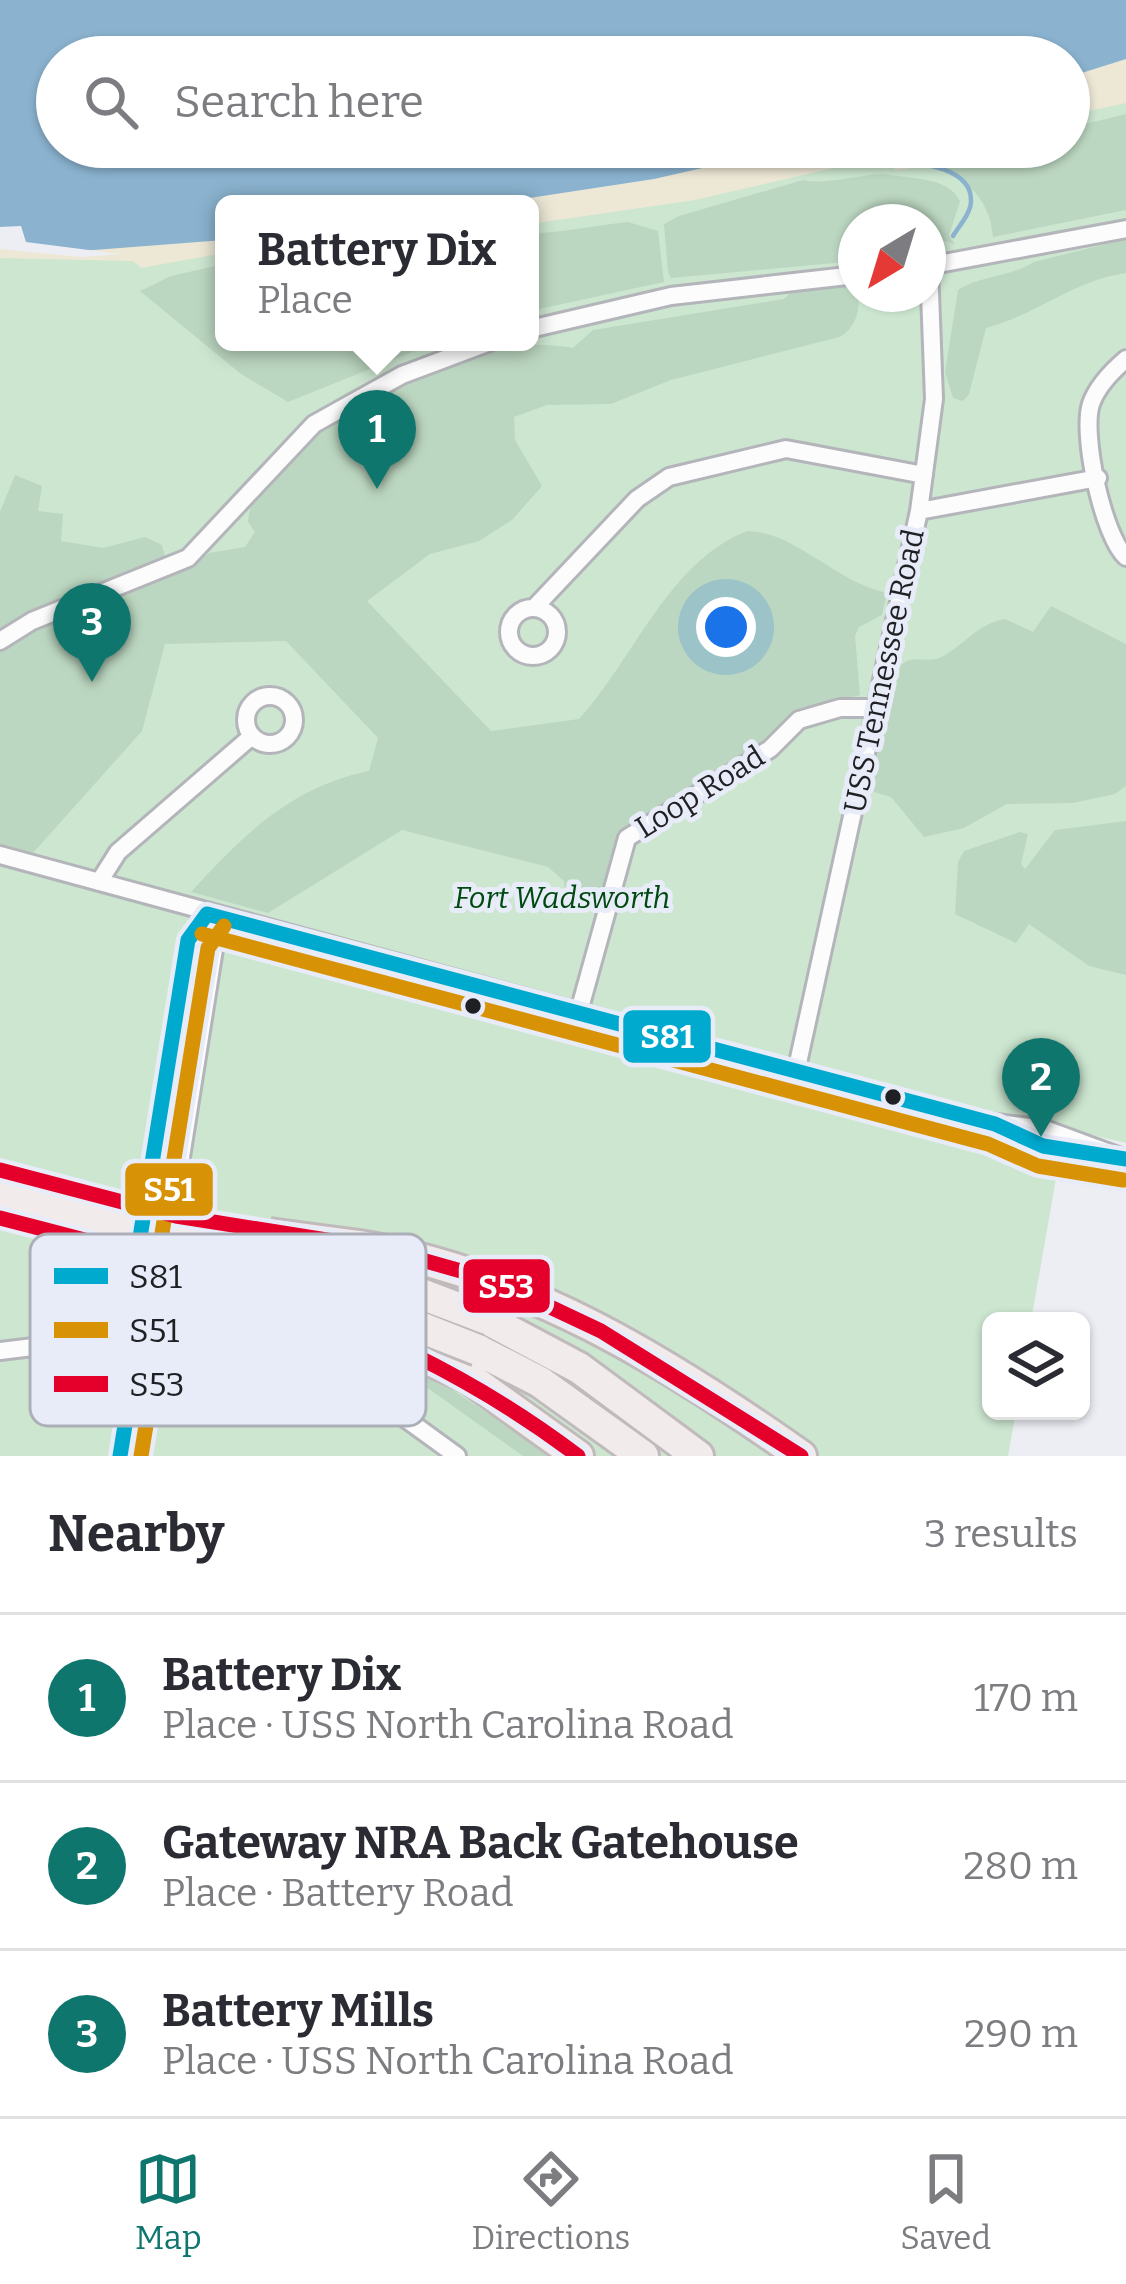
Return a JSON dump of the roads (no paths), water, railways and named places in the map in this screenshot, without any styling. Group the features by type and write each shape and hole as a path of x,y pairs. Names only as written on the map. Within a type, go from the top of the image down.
{"highway":[{"path":"0,1180 202,1234"},
{"path":"0,1195 144,1234"},
{"path":"113,1201 275,1234"},
{"path":"0,1209 91,1234"},
{"path":"426,1263 493,1280 601,1330 686,1379 801,1456"},
{"path":"426,1300 671,1434"},
{"path":"426,1313 579,1368 700,1456"},
{"path":"426,1324 483,1334 540,1382 644,1456"},
{"path":"426,1358 468,1377 578,1456"},
{"path":"566,1379 644,1456"},
{"path":"686,1379 722,1419 770,1456"}],"street":[{"path":"946,263 1126,229"},
{"path":"539,327 671,296 838,277"},
{"name":"USS Tennessee Road","path":"796,1072 919,511 936,355 933,312"},
{"path":"0,641 32,621 188,558 314,424 402,375 466,351"},
{"path":"1126,359 1091,405 1088,423 1109,537 1126,557"},
{"path":"534,608 637,499 669,477 786,449 924,476"},
{"path":"919,511 1098,478"},
{"name":"Loop Road","path":"578,1015 627,838 770,749 799,720 840,709 873,708"},
{"path":"99,882 118,852 252,736"},
{"path":"0,855 578,1015 995,1124 1045,1129 1126,1159"},
{"path":"168,1234 214,949 207,914"},
{"path":"141,1234 188,940 207,914"},
{"path":"178,1002 205,996"},
{"path":"995,1124 1043,1146 1103,1153"},
{"path":"0,1351 30,1348"},
{"path":"119,1456 124,1426"},
{"path":"416,1426 457,1456"}],"water":[{"path":"0,0 1126,0 1126,59 1090,70 1090,36 36,36 36,168 702,168 539,197 215,195 215,241 81,251 0,243"}],"waterway":[{"path":"938,168 954,174 969,190 969,210 953,236"}],"place":[{"name":"Battery Dix","path":"377,489"},
{"name":"Battery Mills","path":"92,682"},
{"name":"Gateway NRA Back Gatehouse","path":"1041,1137"}],"park label":[{"name":"Fort Wadsworth","path":"562,898"}]}
